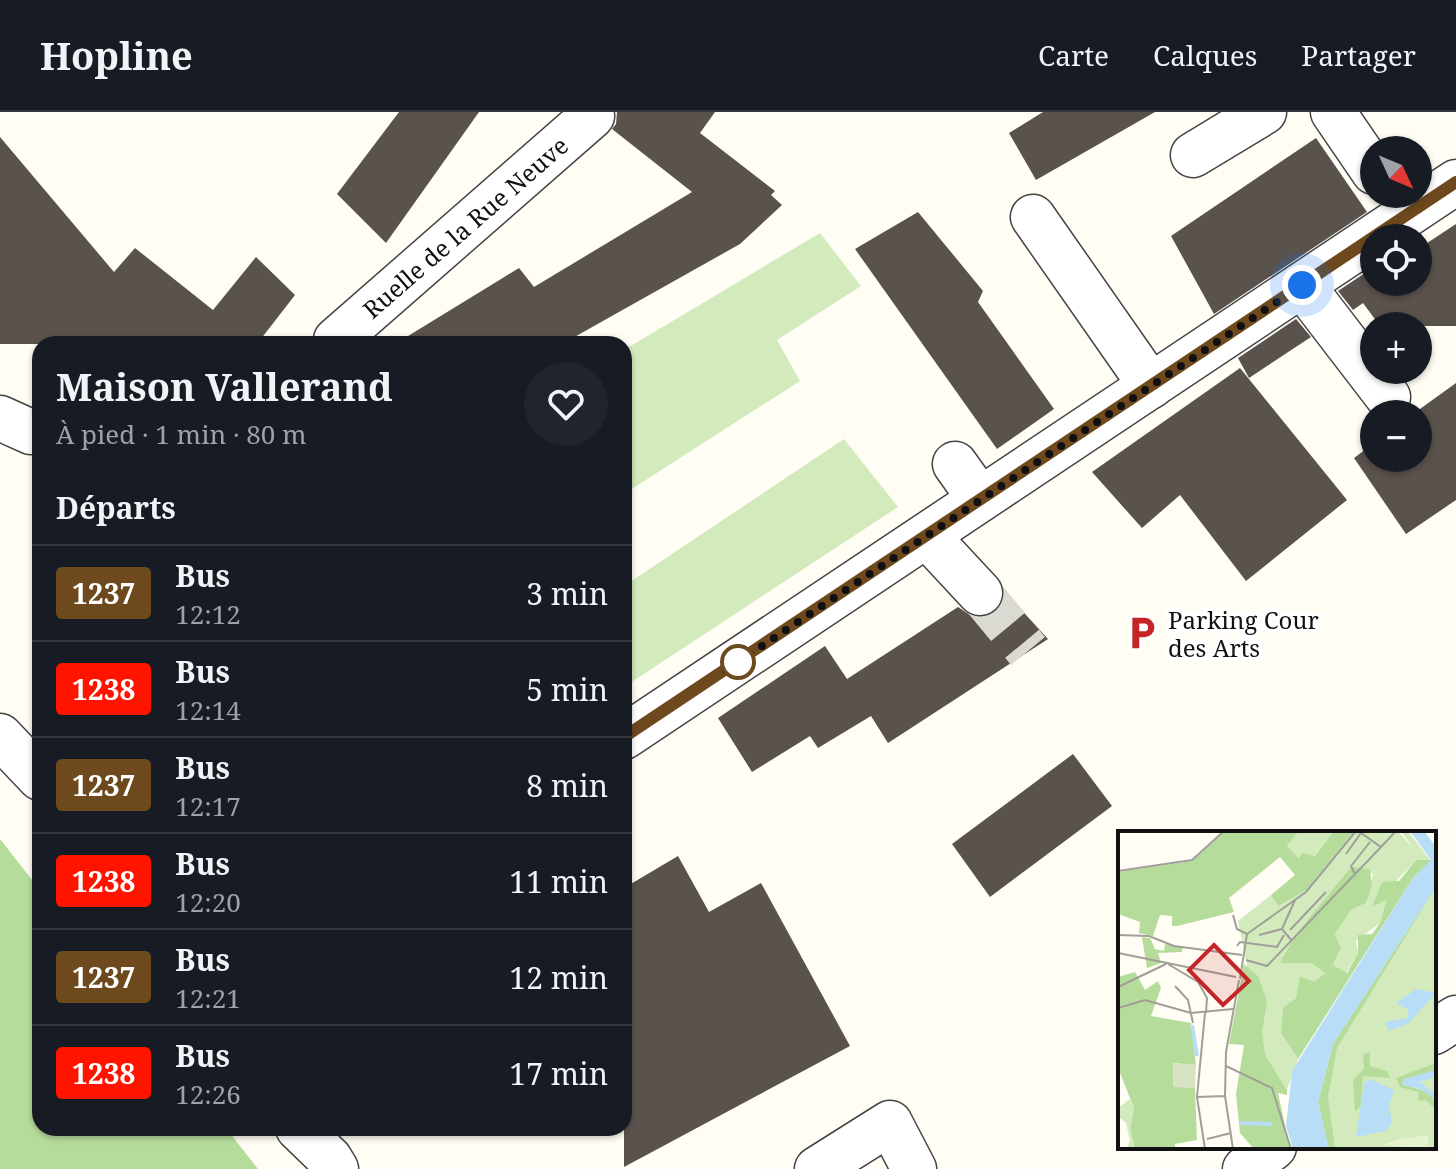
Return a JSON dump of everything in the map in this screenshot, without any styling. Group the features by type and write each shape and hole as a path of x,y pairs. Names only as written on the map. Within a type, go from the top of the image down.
{"street":[{"name":"Ruelle de la Rue Neuve","path":"341,336 592,116 589,112"},
{"path":"1193,155 1264,112"},
{"path":"1333,112 1360,152"},
{"path":"1432,192 1456,182"},
{"path":"632,732 1302,285 1394,208"},
{"path":"1033,217 1151,386"},
{"path":"1302,285 1388,397"},
{"path":"955,464 980,499"},
{"path":"927,536 980,593"},
{"path":"0,736 32,770"},
{"path":"1436,1031 1456,1018"},
{"path":"817,1169 890,1123 914,1169"},
{"path":"309,1136 331,1152"},
{"path":"1245,1169 1271,1149"}],"green space":[{"path":"820,233 861,286 777,340 800,381 632,489 632,345"},
{"path":"844,439 898,507 632,682 632,581"},
{"path":"0,839 32,880 32,1136 232,1136 258,1169 0,1169"}],"building":[{"path":"399,112 479,112 386,243 337,194"},
{"path":"617,112 715,112 700,133 775,191 771,195 782,205 740,244 576,336 408,336 519,268 534,287 692,192 612,129 616,124"},
{"path":"1043,112 1155,112 1036,180 1009,133"},
{"path":"0,137 114,272 135,248 213,310 256,257 295,295 263,336 32,336 32,344 0,344"},
{"path":"1316,138 1360,202 1360,208 1367,212 1214,314 1171,236"},
{"path":"918,212 983,291 978,302 1054,409 997,449 855,249"},
{"path":"1456,224 1456,326 1432,326 1432,312 1370,312 1363,303 1353,310 1338,291 1360,276 1360,296 1432,296 1432,240"},
{"path":"1296,319 1311,337 1249,378 1238,358"},
{"path":"1240,368 1347,500 1246,581 1180,495 1142,528 1092,472"},
{"path":"1456,383 1456,500 1406,534 1364,472 1432,472 1432,400"},
{"path":"1004,591 1048,639 888,743 871,716 818,748 810,736 752,772 718,718 825,646 847,679 958,607 973,617 986,617 996,612 1004,601"},
{"path":"1073,754 1112,806 990,897 952,844"},
{"path":"678,856 709,912 761,883 850,1046 624,1167 624,1136 632,1136 632,883"}],"tunnel":[{"path":"980,593 1028,651"}],"bus line":[{"name":"1237","path":"632,732 1456,182"}],"place":[{"name":"Parking Cour des Arts","path":"1142,633"}],"route":[{"path":"738,662 726,670 1302,285"}]}
